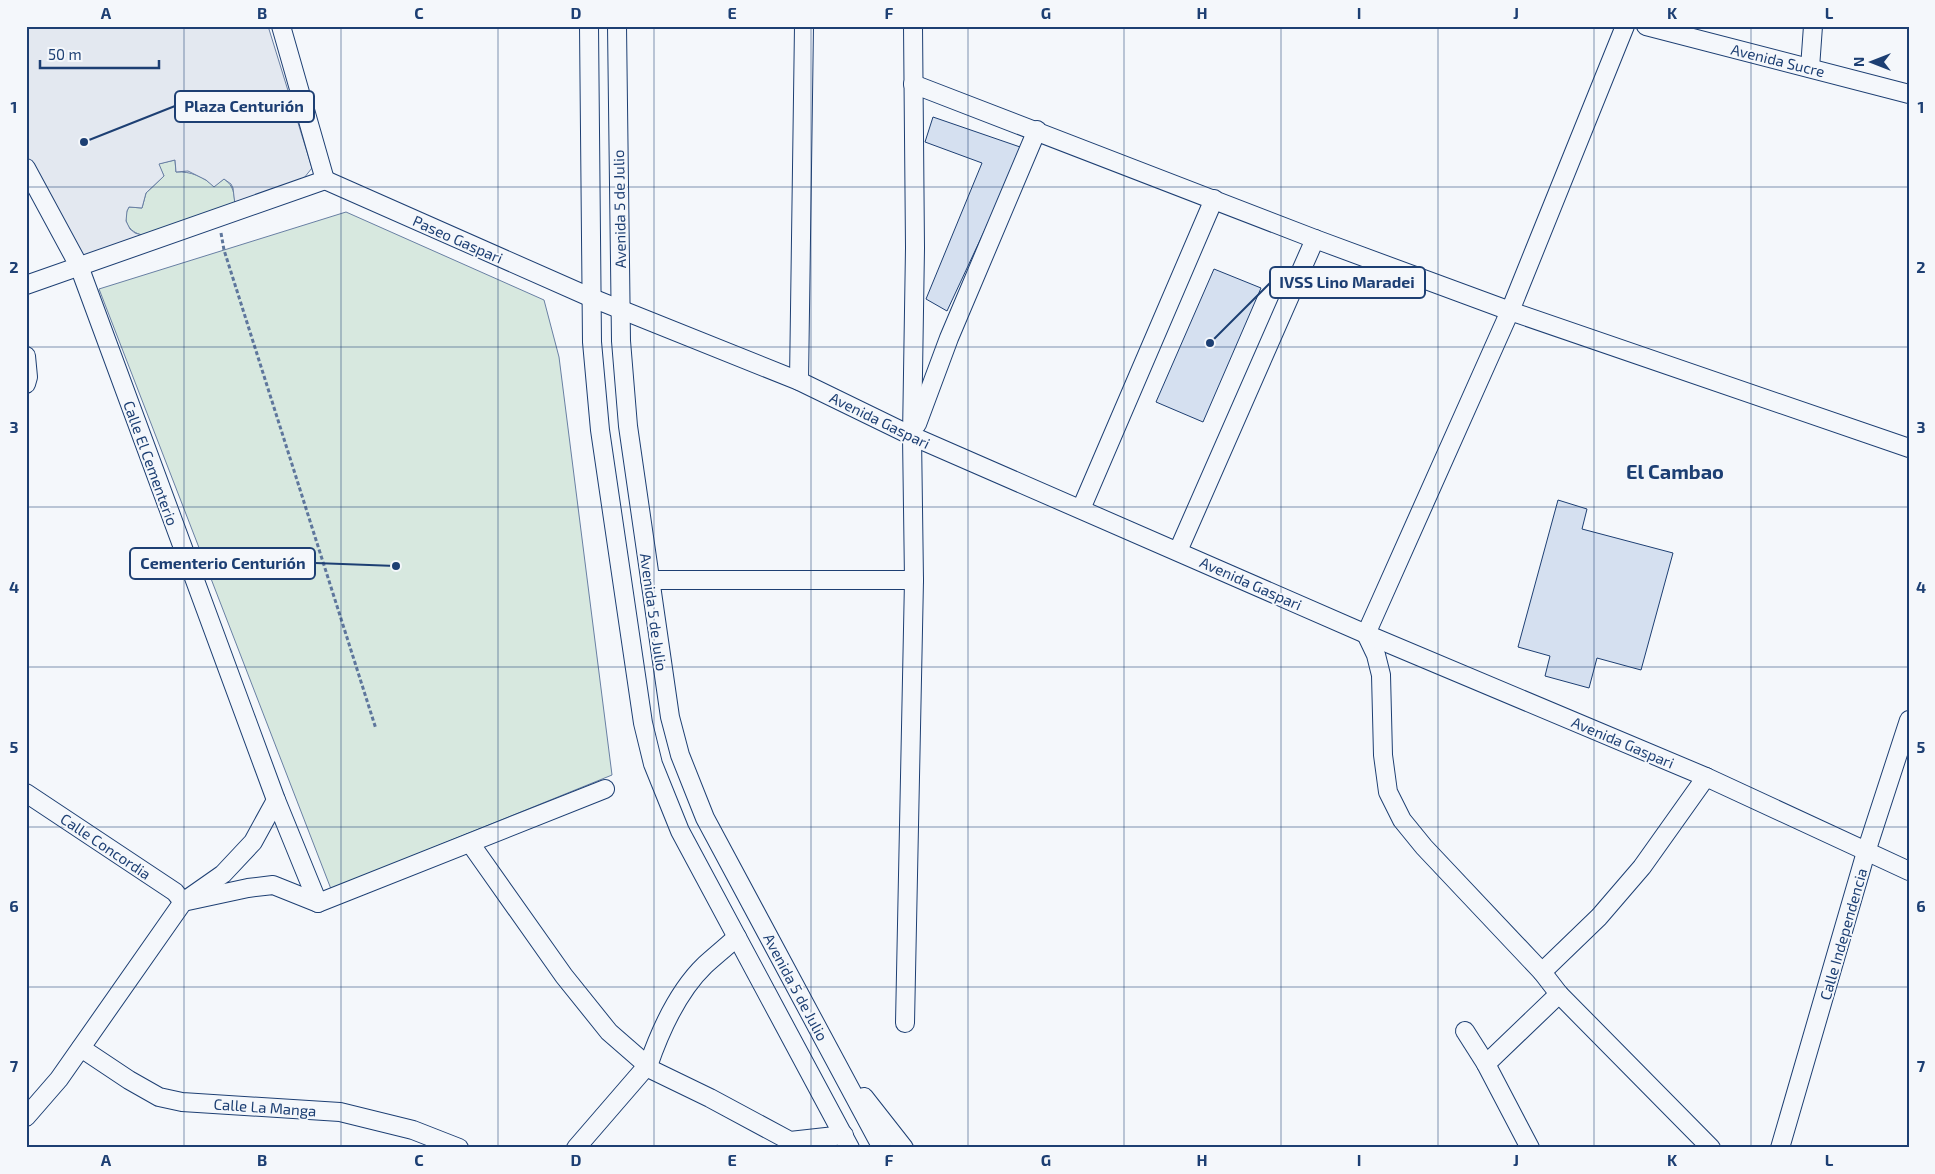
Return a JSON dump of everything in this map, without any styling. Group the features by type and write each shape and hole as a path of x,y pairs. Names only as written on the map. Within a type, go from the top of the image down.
{"street":[{"path":"26,285 325,180 281,26"},
{"name":"Avenida 5 de Julio","path":"589,26 592,342 600,430 638,698 647,744 662,789 680,831 847,1142"},
{"name":"Avenida 5 de Julio","path":"617,26 620,341 626,407 674,737 688,779 705,818 882,1148"},
{"path":"799,381 804,26"},
{"path":"905,1023 914,580 912,26"},
{"path":"1625,26 1510,311 1366,634 1376,655 1381,675 1382,755 1388,792 1402,820 1424,847 1542,972 1559,994 1712,1148"},
{"name":"Avenida Sucre","path":"1646,26 1909,94"},
{"path":"1810,68 1813,26"},
{"path":"913,84 1510,311 1909,448"},
{"path":"912,436 949,338 1038,130"},
{"name":"Calle El Cementerio","path":"26,168 79,266 276,800 318,903"},
{"name":"Paseo Gaspari","path":"325,180 592,298"},
{"path":"1082,509 1214,199"},
{"path":"1178,551 1315,238"},
{"name":"Avenida Gaspari","path":"592,298 799,381 912,436 1366,634 1706,778 1909,870"},
{"path":"26,356 28,377 26,384"},
{"path":"650,580 914,580"},
{"name":"Calle Independencia","path":"1780,1148 1866,852 1909,720"},
{"path":"1542,972 1599,917 1642,866 1706,778"},
{"path":"183,902 248,888 273,885 318,903 605,789"},
{"name":"Calle Concordia","path":"26,792 175,892 183,902"},
{"path":"26,1117 59,1078 183,902 223,874 253,842 276,800"},
{"path":"470,843 564,976 609,1032 647,1067 710,1098 790,1142 847,1142"},
{"path":"576,1148 647,1067 659,1035 683,993 703,966 737,937"},
{"path":"1486,1064 1559,994"},
{"path":"1464,1031 1486,1064 1530,1148"},
{"name":"Calle La Manga","path":"80,1048 159,1097 182,1102 340,1112 413,1130 459,1148"},
{"path":"840,1069 904,1148"}],"path":[{"path":"219,218 224,250 376,729"}],"shaded area":[{"path":"26,26 268,26 312,168 300,183 235,205 233,188 224,179 214,187 206,180 188,171 176,172 175,160 159,164 164,176 146,193 142,208 129,207 127,211 126,221 130,229 142,235 83,257 69,235 26,154"},
{"path":"175,160 176,172 187,172 197,175 214,186 224,179 233,190 235,205 142,235 133,231 126,221 129,207 142,208 146,193 164,176 158,164"},
{"path":"346,212 544,300 559,357 612,775 331,889 99,289"}],"building":[{"path":"933,117 1023,148 947,311 926,299 982,163 925,142"},
{"path":"1214,269 1261,288 1203,422 1156,402"},
{"path":"1558,500 1587,509 1582,529 1673,553 1641,670 1597,658 1589,688 1545,676 1550,656 1518,647"}],"place":[{"name":"Plaza Centurión","path":"84,142"},
{"name":"IVSS Lino Maradei","path":"1210,343"},
{"name":"Cementerio Centurión","path":"396,566"}],"district":[{"name":"El Cambao","path":"1675,471"}]}
